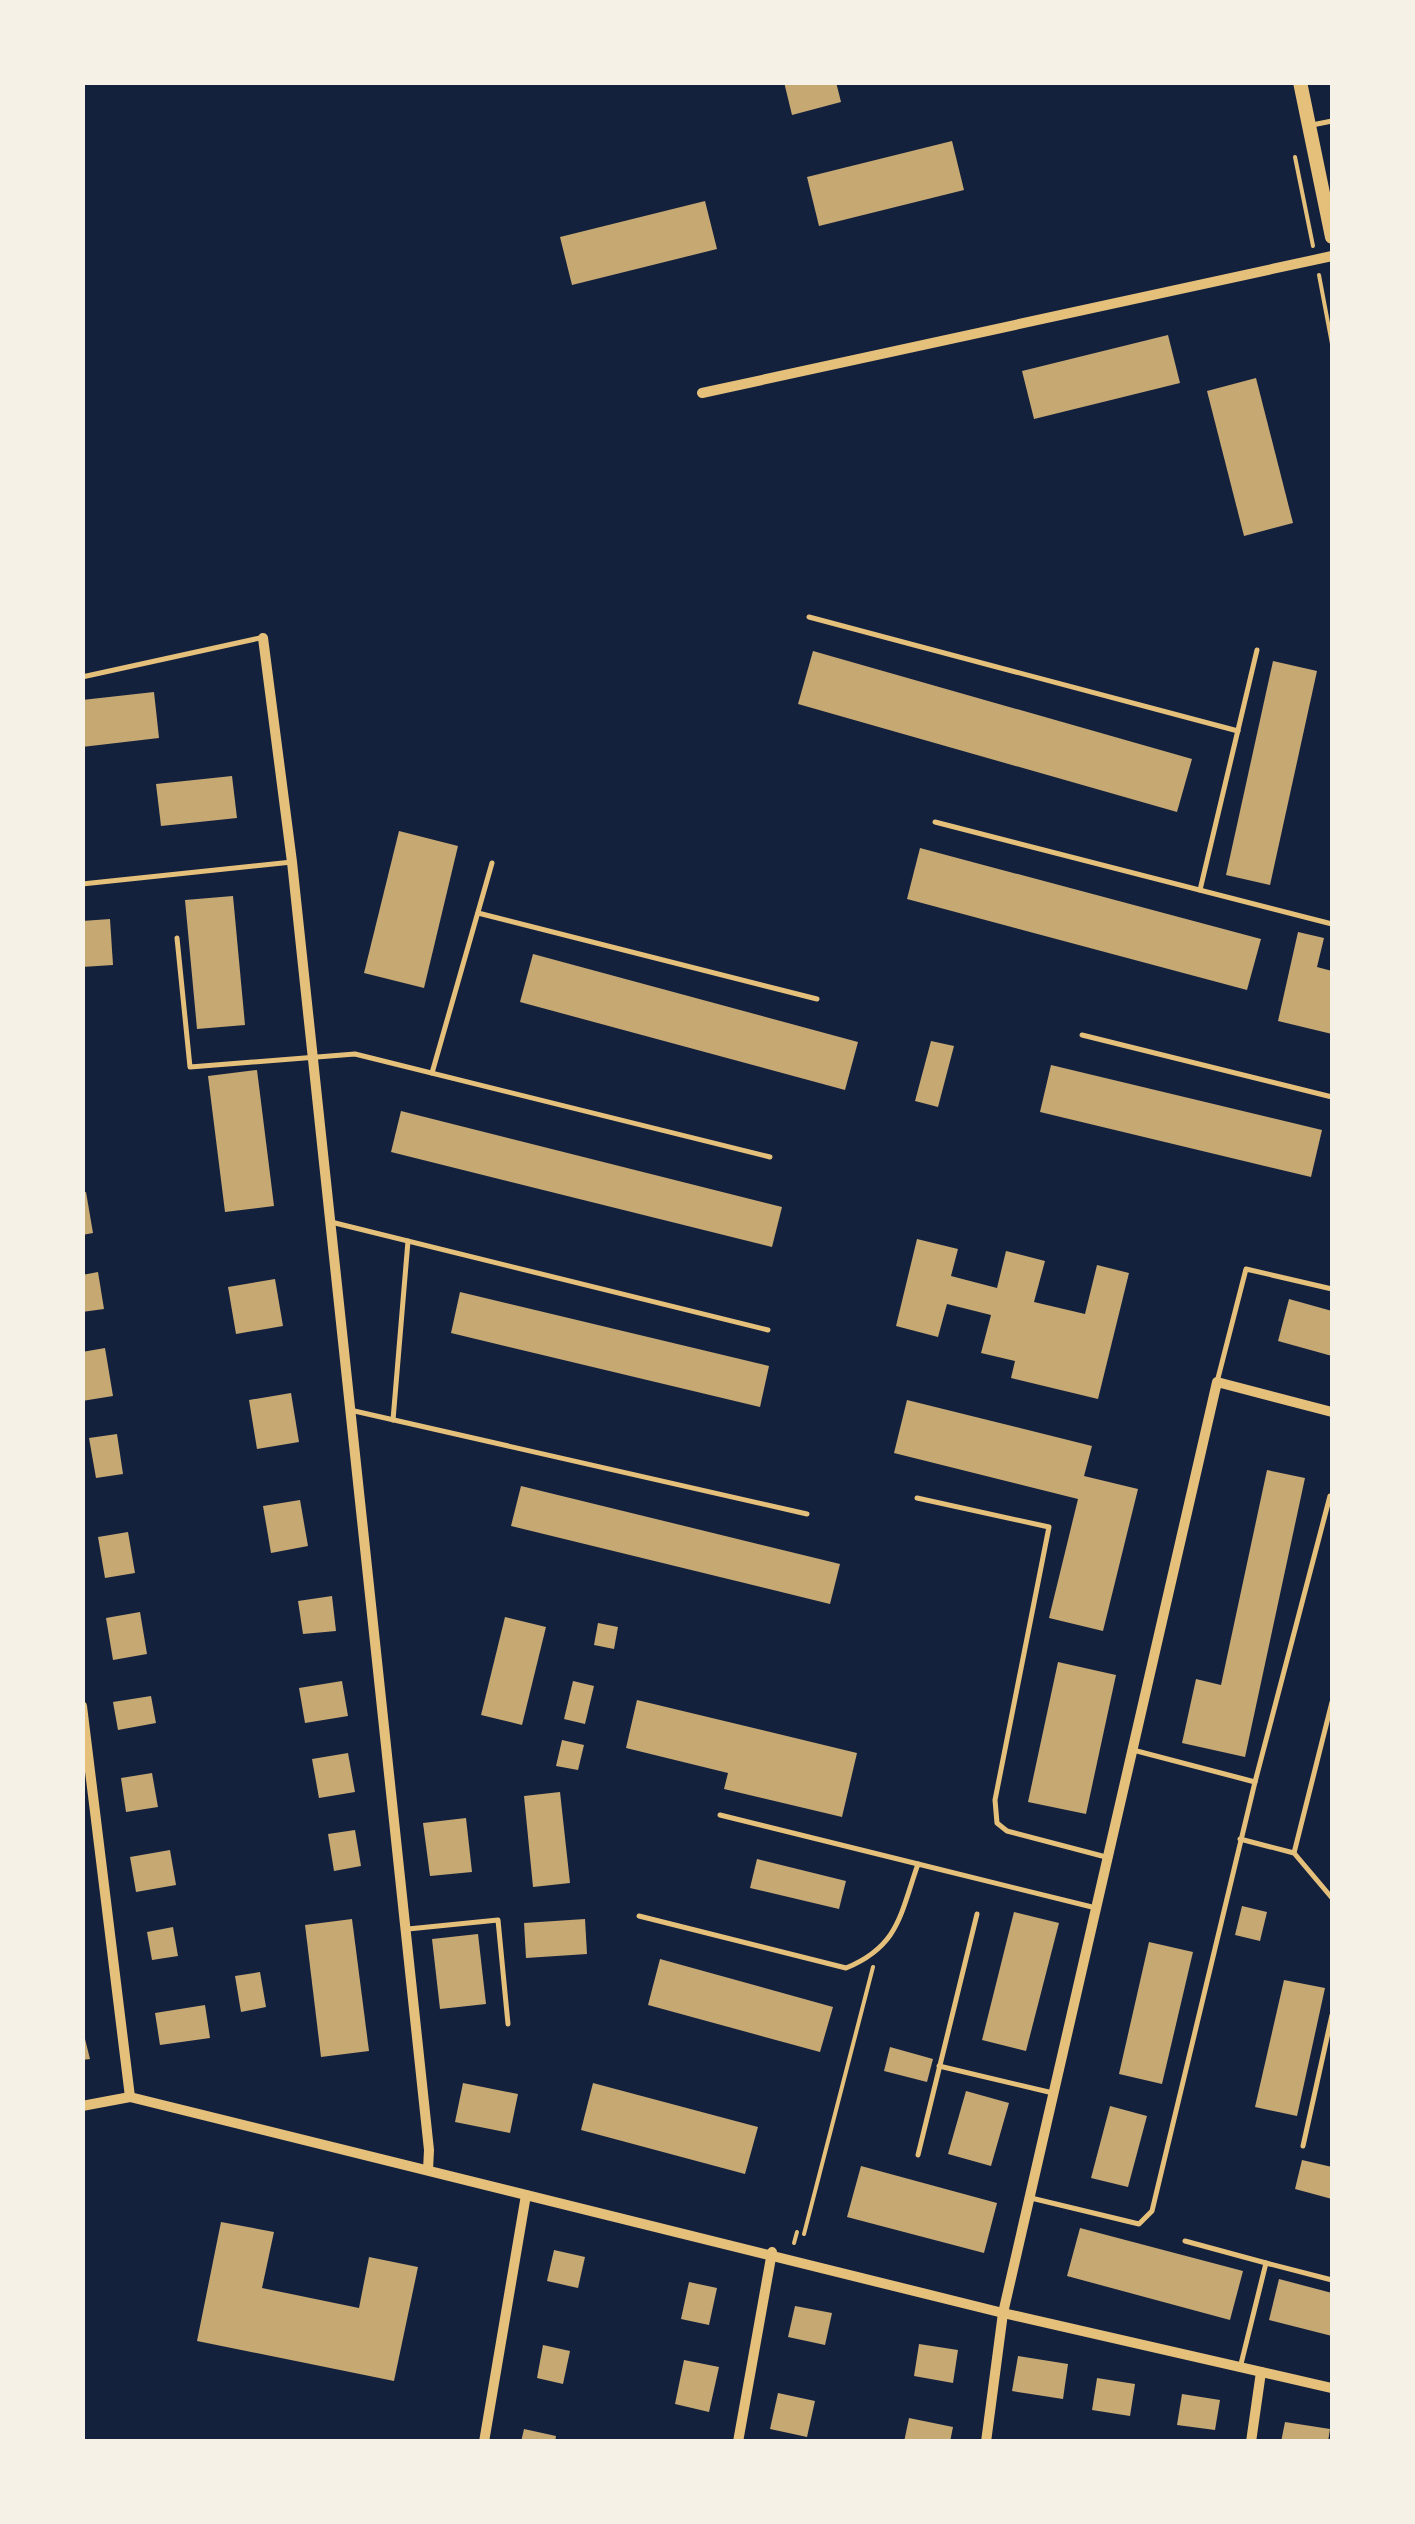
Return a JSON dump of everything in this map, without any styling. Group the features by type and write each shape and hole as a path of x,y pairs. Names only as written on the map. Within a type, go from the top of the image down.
{"street":[{"path":"1300,82 1329,200 1332,236"},
{"path":"702,394 1332,256"},
{"path":"263,638 292,862 347,1410 430,2150 428,2170"},
{"path":"986,2442 1004,2313 1217,1382 1332,1412"},
{"path":"82,1706 130,2097"},
{"path":"82,2106 130,2097 772,2252 1004,2313 1332,2388"},
{"path":"484,2442 526,2194"},
{"path":"738,2442 772,2252"},
{"path":"1251,2442 1261,2372"}],"lane":[{"path":"1309,126 1332,121"},
{"path":"809,617 1238,731"},
{"path":"82,678 263,638"},
{"path":"1200,890 1257,650"},
{"path":"935,822 1332,924"},
{"path":"82,884 292,862"},
{"path":"432,1073 492,863"},
{"path":"478,912 817,999"},
{"path":"177,938 190,1067 355,1054 770,1157"},
{"path":"1082,1035 1332,1097"},
{"path":"328,1221 768,1330"},
{"path":"393,1420 408,1241"},
{"path":"1217,1382 1246,1269 1332,1289"},
{"path":"347,1410 807,1514"},
{"path":"1032,2198 1140,2224 1152,2210 1240,1838 1330,1496"},
{"path":"917,1498 1049,1527 995,1800 998,1823 1007,1831 1108,1858"},
{"path":"1294,1853 1332,1702"},
{"path":"1133,1750 1255,1782"},
{"path":"720,1815 1097,1908"},
{"path":"1240,1838 1294,1853 1332,1898"},
{"path":"639,1916 846,1968 875,1956 893,1936 918,1864"},
{"path":"918,2155 977,1914"},
{"path":"405,1929 498,1920 508,2024"},
{"path":"1303,2146 1332,2015"},
{"path":"939,2066 1054,2094"},
{"path":"1185,2241 1332,2280"},
{"path":"1240,2368 1266,2263"}],"path":[{"path":"1293,145 1332,344"},
{"path":"804,2234 875,1956"}],"building":[{"path":"784,82 836,82 841,102 792,115"},
{"path":"952,141 964,190 819,226 807,177"},
{"path":"705,201 717,249 572,285 560,237"},
{"path":"1168,335 1180,383 1034,419 1022,371"},
{"path":"1256,378 1293,523 1244,536 1207,391"},
{"path":"813,651 1192,759 1177,812 798,704"},
{"path":"1273,661 1317,671 1270,885 1226,875"},
{"path":"154,692 159,738 82,747 82,700"},
{"path":"232,776 237,818 161,826 156,784"},
{"path":"399,831 458,846 424,988 364,973"},
{"path":"920,848 1261,939 1247,990 907,899"},
{"path":"233,896 245,1025 197,1029 185,900"},
{"path":"110,919 113,965 82,967 82,921"},
{"path":"1298,932 1324,938 1317,967 1332,971 1332,1034 1278,1021"},
{"path":"533,954 858,1042 845,1090 520,1002"},
{"path":"931,1041 954,1046 938,1107 915,1101"},
{"path":"1051,1065 1322,1130 1311,1177 1040,1112"},
{"path":"257,1070 274,1206 225,1212 208,1076"},
{"path":"401,1111 782,1207 772,1247 391,1152"},
{"path":"86,1192 93,1233 82,1235 82,1193"},
{"path":"917,1239 958,1249 951,1276 997,1288 1006,1251 1045,1261 1034,1302 1085,1314 1097,1265 1129,1273 1098,1399 1011,1378 1015,1361 981,1353 991,1315 947,1304 938,1337 896,1326"},
{"path":"98,1272 104,1309 82,1312 82,1275"},
{"path":"275,1279 283,1326 236,1334 228,1287"},
{"path":"460,1292 769,1366 760,1407 451,1333"},
{"path":"1289,1299 1332,1311 1332,1356 1278,1341"},
{"path":"105,1348 113,1396 82,1401 82,1352"},
{"path":"291,1393 299,1442 257,1449 249,1400"},
{"path":"907,1400 1092,1446 1084,1476 1138,1489 1103,1631 1049,1618 1078,1499 894,1453"},
{"path":"117,1434 123,1474 96,1478 89,1438"},
{"path":"1267,1470 1305,1478 1245,1757 1182,1743 1196,1679 1221,1685"},
{"path":"521,1486 840,1564 830,1604 511,1526"},
{"path":"300,1500 308,1546 271,1553 263,1506"},
{"path":"128,1532 135,1573 105,1578 98,1537"},
{"path":"332,1596 336,1631 303,1634 298,1601"},
{"path":"140,1612 147,1654 113,1660 106,1618"},
{"path":"505,1617 546,1627 522,1725 481,1715"},
{"path":"598,1623 618,1627 614,1649 594,1645"},
{"path":"1058,1662 1116,1675 1086,1814 1028,1802"},
{"path":"342,1681 348,1716 305,1723 299,1688"},
{"path":"573,1681 594,1686 585,1724 564,1719"},
{"path":"151,1696 156,1723 118,1730 113,1702"},
{"path":"637,1700 857,1753 842,1817 724,1789 728,1773 626,1748"},
{"path":"562,1740 584,1745 578,1770 556,1766"},
{"path":"348,1753 355,1792 319,1798 312,1759"},
{"path":"152,1773 158,1807 126,1812 121,1778"},
{"path":"560,1792 570,1883 533,1887 524,1796"},
{"path":"466,1818 472,1872 430,1876 423,1823"},
{"path":"355,1830 361,1866 334,1871 328,1834"},
{"path":"170,1850 176,1885 136,1892 130,1857"},
{"path":"757,1859 846,1881 839,1909 750,1888"},
{"path":"1242,1906 1267,1912 1260,1941 1235,1935"},
{"path":"1014,1912 1059,1923 1026,2051 982,2040"},
{"path":"352,1919 369,2051 321,2057 305,1925"},
{"path":"585,1919 587,1954 526,1958 524,1923"},
{"path":"173,1927 178,1956 152,1960 147,1932"},
{"path":"478,1934 486,2004 440,2009 432,1939"},
{"path":"1149,1942 1193,1952 1162,2084 1119,2074"},
{"path":"660,1959 833,2007 820,2052 648,2005"},
{"path":"260,1972 266,2007 241,2012 235,1976"},
{"path":"1284,1980 1325,1988 1297,2116 1255,2107"},
{"path":"205,2005 210,2038 160,2045 155,2013"},
{"path":"82,2027 90,2059 82,2060"},
{"path":"890,2047 933,2059 927,2082 884,2071"},
{"path":"463,2083 518,2094 510,2133 455,2122"},
{"path":"593,2083 758,2127 745,2174 581,2130"},
{"path":"966,2091 1009,2103 991,2166 948,2154"},
{"path":"1110,2106 1147,2116 1128,2187 1091,2178"},
{"path":"1302,2160 1332,2167 1332,2199 1295,2189"},
{"path":"861,2166 997,2203 984,2253 847,2217"},
{"path":"221,2222 274,2232 262,2288 359,2308 369,2257 418,2267 394,2381 197,2341"},
{"path":"1080,2228 1243,2271 1230,2320 1067,2276"},
{"path":"554,2250 585,2257 578,2288 547,2281"},
{"path":"1279,2279 1332,2293 1332,2336 1269,2320"},
{"path":"689,2282 717,2288 709,2325 681,2319"},
{"path":"795,2306 832,2313 825,2345 788,2337"},
{"path":"919,2344 958,2350 953,2383 914,2376"},
{"path":"543,2345 570,2351 563,2384 537,2378"},
{"path":"1018,2356 1068,2364 1063,2399 1012,2391"},
{"path":"684,2360 719,2367 709,2412 675,2404"},
{"path":"1097,2378 1135,2384 1130,2416 1092,2410"},
{"path":"778,2393 815,2401 807,2437 770,2429"},
{"path":"1182,2394 1220,2400 1215,2430 1177,2425"},
{"path":"909,2418 953,2427 950,2442 904,2442"},
{"path":"1285,2422 1330,2429 1328,2442 1281,2442"},
{"path":"524,2429 556,2436 555,2442 521,2442"}]}
